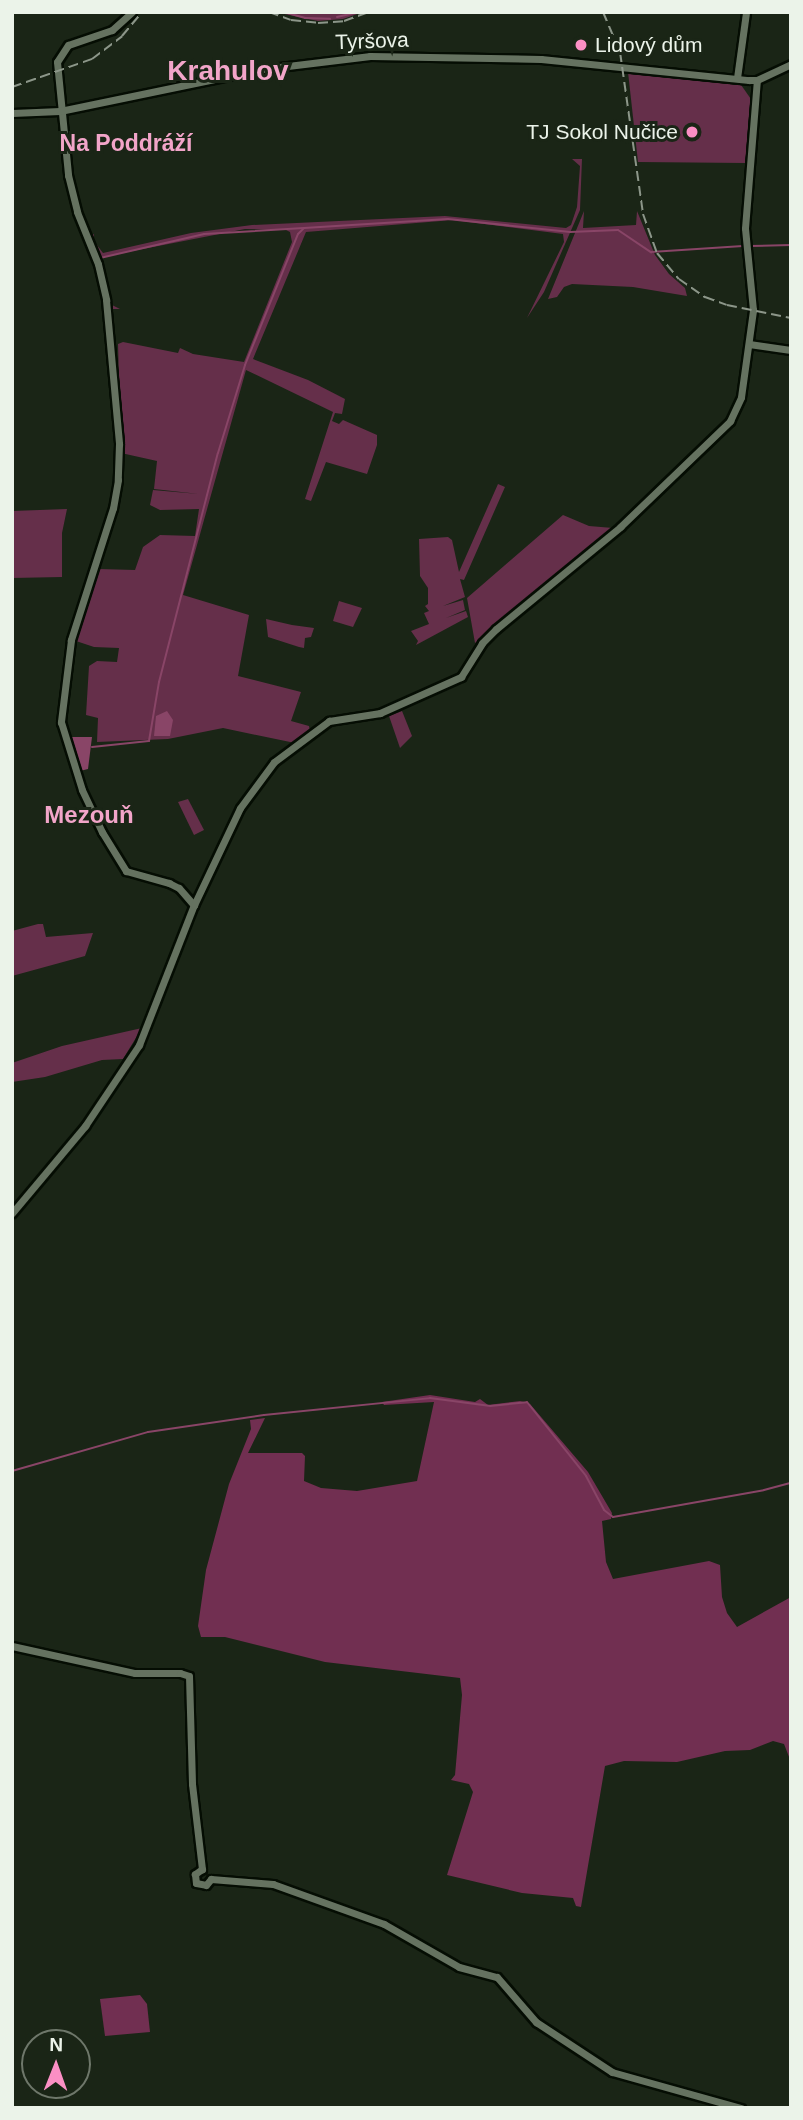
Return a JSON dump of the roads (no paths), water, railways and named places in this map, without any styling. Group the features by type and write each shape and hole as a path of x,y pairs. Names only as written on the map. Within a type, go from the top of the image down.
{"street":[{"path":"132,12 112,30 68,45 61,52 57,69 68,174 77,212 97,264 104,291 119,444 118,480 113,508 71,640 61,722 82,790 102,832 126,871 162,879 179,888 194,905"},
{"path":"737,78 746,12"},
{"name":"Tyršova","path":"12,113 61,111 263,69 370,57 541,59 757,80"},
{"path":"12,1213 85,1126 139,1045 194,905 240,808 274,762 328,721 380,713 461,677 482,643 496,629 620,527 724,429 738,406 749,344 753,290 746,246 757,80 791,64"},
{"path":"749,344 791,350"},
{"path":"12,1646 135,1674 180,1673 189,1676 192,1689 192,1784 202,1869"},
{"path":"202,1869 195,1874 196,1883 204,1886 211,1879"},
{"path":"202,1869 209,1872 211,1879"},
{"path":"211,1879 282,1886 384,1924 460,1967 497,1977 536,2021 612,2072 741,2108"}],"waterway":[{"path":"284,12 305,18 330,19"},
{"path":"337,17 358,12"},
{"path":"92,747 149,741 159,682 218,453 245,365 298,234 304,228 448,219 570,232 618,230 651,252 743,246"},
{"path":"100,258 204,234 304,228"},
{"path":"749,246 791,245"},
{"path":"12,1471 148,1432 264,1415 430,1398 490,1406 527,1402 586,1476 604,1510 613,1517 791,1483"}],"railway":[{"path":"12,87 92,59 122,36 142,12"},
{"path":"269,12 291,20 318,23 344,21 369,12"},
{"path":"603,12 620,52 643,214 657,253 679,279 705,297 727,305 791,318"}],"place":[{"name":"Lidový dům","path":"581,45"},
{"name":"TJ Sokol Nučice","path":"692,132"}],"district":[{"name":"Krahulov","path":"228,71"},
{"name":"Na Poddráží","path":"126,143"},
{"name":"Mezouň","path":"89,815"}]}
